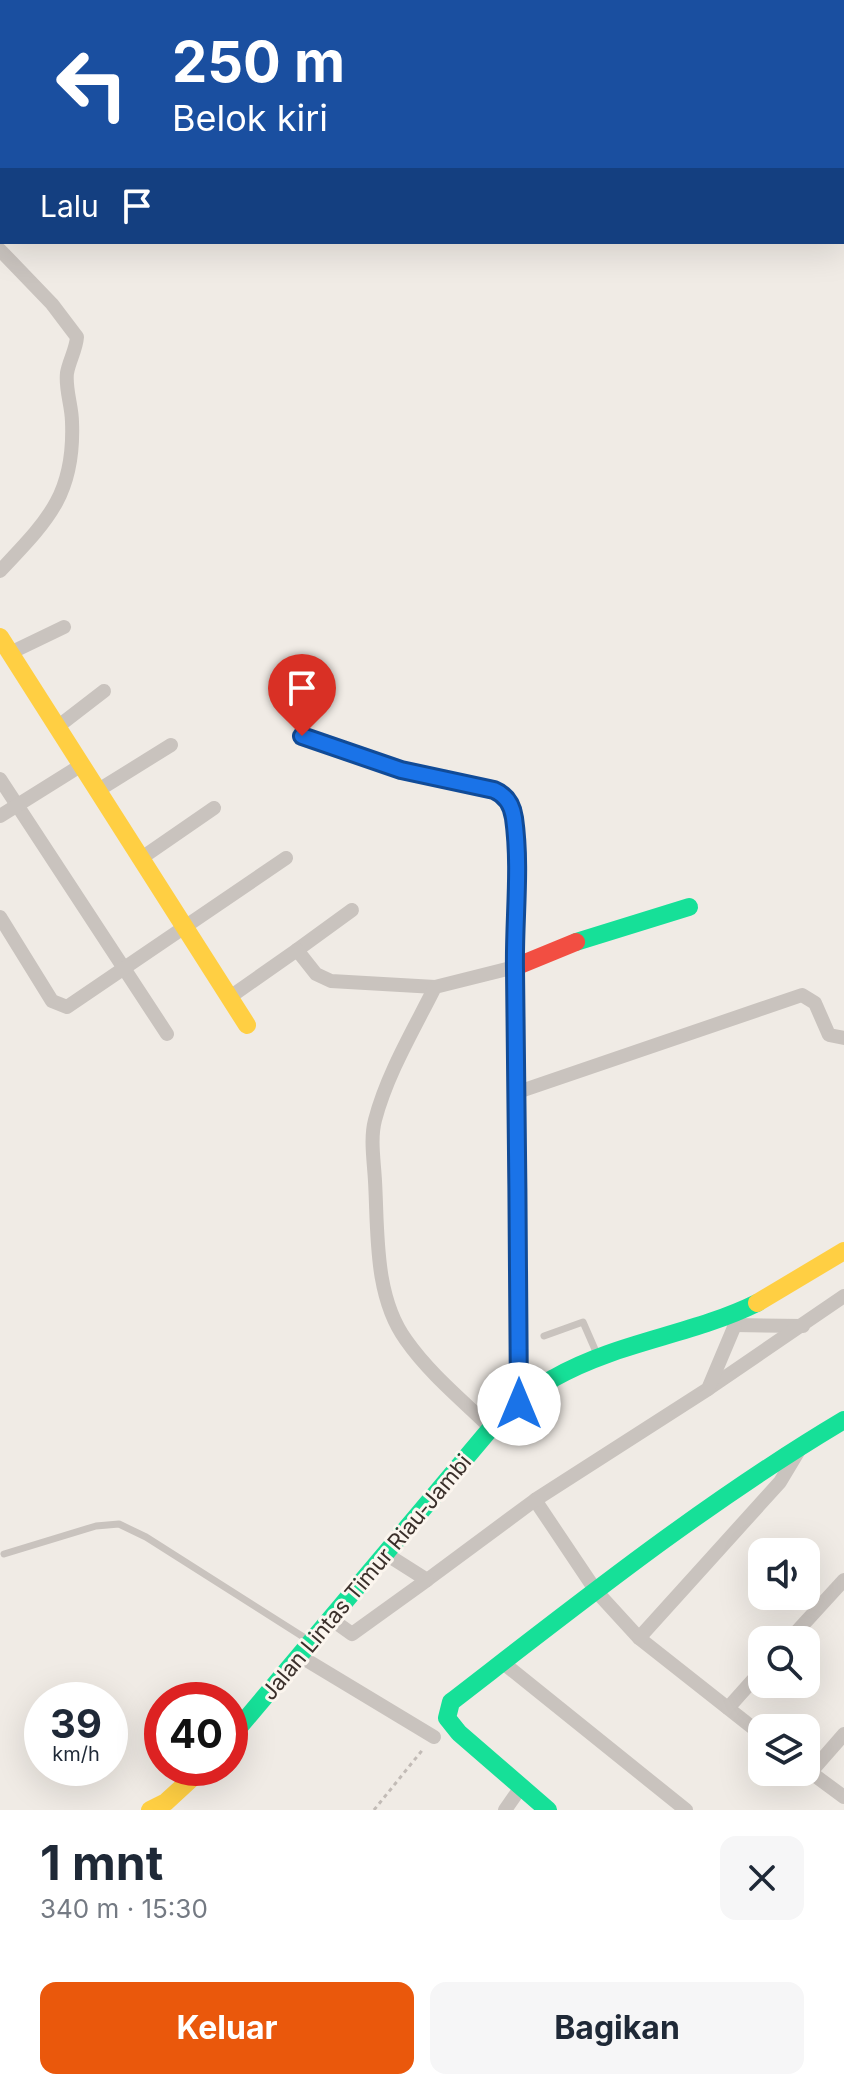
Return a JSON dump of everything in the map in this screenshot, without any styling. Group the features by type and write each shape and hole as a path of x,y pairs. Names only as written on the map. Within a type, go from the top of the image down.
{"main road":[{"path":"0,637 80,766 188,924 247,1025"},
{"path":"519,1404 515,967 575,942 689,907"},
{"name":"Jalan Lintas Timur Riau-Jambi","path":"248,1716 491,1428 551,1379 598,1356 732,1320 793,1287 844,1251"},
{"path":"548,1810 459,1733 447,1718 451,1702 596,1591 802,1445 844,1420"},
{"path":"160,1807 183,1786"}],"street":[{"path":"0,250 68,321 76,333 77,343 67,371 72,419 71,470 67,483 41,527 0,571"},
{"path":"10,653 64,627"},
{"path":"56,728 104,691"},
{"path":"97,791 171,745"},
{"path":"0,816 80,766"},
{"path":"0,779 167,1034"},
{"path":"143,857 214,808"},
{"path":"0,917 58,1006 74,1004 286,858"},
{"path":"230,997 352,910"},
{"path":"297,950 316,974 331,981 435,987 515,967"},
{"path":"435,987 399,1059 374,1122 384,1289 404,1339 430,1370 491,1428"},
{"path":"515,1093 628,1058 802,995 815,1003 829,1035 844,1038"},
{"path":"331,1619 352,1634 535,1500 708,1389 844,1296"},
{"path":"708,1389 732,1320 803,1326"},
{"path":"639,1638 780,1482 802,1445"},
{"path":"535,1500 596,1591 639,1638 748,1724"},
{"path":"386,1554 427,1580"},
{"path":"802,1626 844,1580"},
{"path":"304,1649 434,1737"},
{"path":"502,1662 686,1810"},
{"path":"728,1708 748,1686"},
{"path":"820,1759 844,1734"},
{"path":"820,1780 844,1799 837,1810"},
{"path":"505,1810 521,1787"}],"lane":[{"path":"302,736 401,770 504,794 514,816 517,891 515,967"},
{"path":"544,1336 583,1322 598,1356"},
{"path":"4,1554 96,1526 119,1524 146,1537 304,1649"}],"path":[{"path":"374,1810 434,1737"}],"traffic: fast":[{"path":"576,942 689,907"},
{"path":"248,1717 491,1428 521,1401 545,1383 578,1366 757,1303"},
{"path":"548,1810 459,1733 447,1718 451,1702 692,1519 844,1420"}],"traffic: slow":[{"path":"0,637 247,1025"},
{"path":"757,1303 844,1251"},
{"path":"150,1810 166,1802 183,1786"}],"traffic: jam":[{"path":"519,1404 515,967 576,942"}],"route":[{"path":"302,736 401,770 494,790 504,794 510,803 514,816 517,891 515,1093 519,1404"}]}
